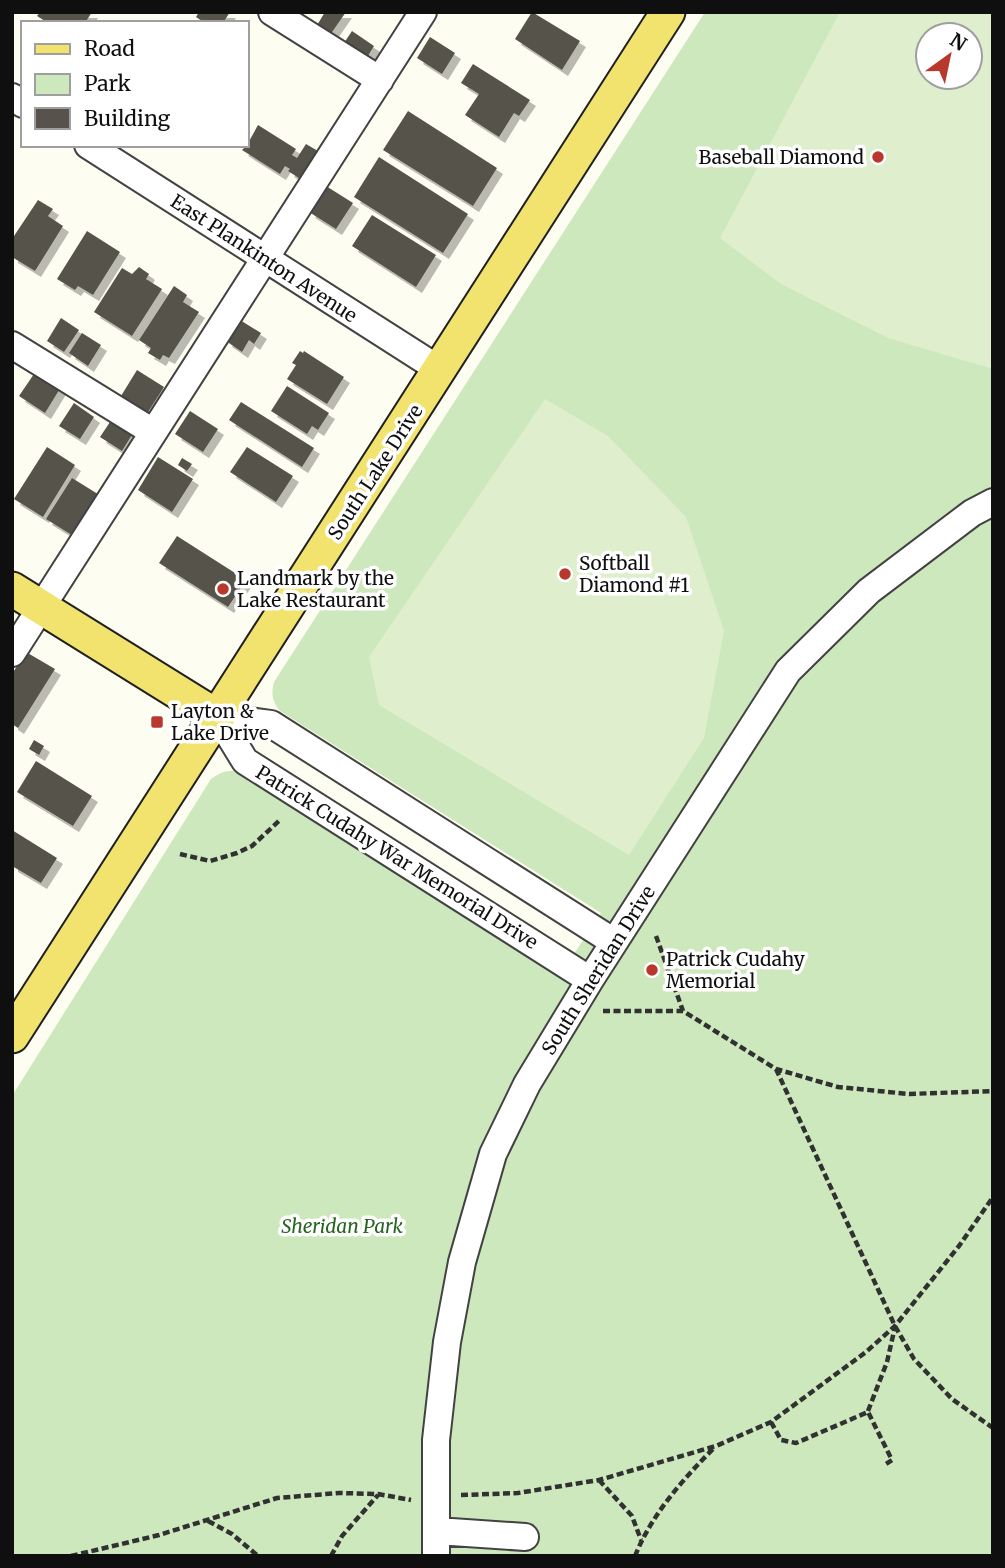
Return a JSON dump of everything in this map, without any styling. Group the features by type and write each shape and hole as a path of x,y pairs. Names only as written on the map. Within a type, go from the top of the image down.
{"main road":[{"name":"South Lake Drive","path":"12,1036 440,370 659,16"},
{"path":"12,589 218,717"}],"street":[{"path":"272,12 380,80"},
{"path":"12,653 423,12"},
{"name":"East Plankinton Avenue","path":"91,147 440,370"},
{"path":"12,345 153,432"},
{"name":"South Sheridan Drive","path":"437,1543 436,1440 447,1342 461,1262 493,1154 527,1084 614,942 788,671 869,591 972,513 993,502"},
{"path":"218,717 271,724 614,942"},
{"name":"Patrick Cudahy War Memorial Drive","path":"218,717 245,761 590,980"},
{"path":"437,1543 525,1537"}],"path":[{"path":"180,854 210,861 237,853 252,846 280,820"},
{"path":"656,936 683,1011"},
{"path":"603,1012 683,1011 776,1069 838,1087 909,1094 993,1091"},
{"path":"776,1069 895,1326 914,1359 952,1399 993,1428"},
{"path":"461,1495 518,1493 599,1480 716,1446 771,1422 866,1352 895,1326 959,1246 993,1196"},
{"path":"771,1422 781,1440 796,1443 868,1412 887,1362 895,1326"},
{"path":"868,1412 892,1460 886,1464"},
{"path":"635,1556 641,1540 682,1481 716,1446"},
{"path":"599,1480 632,1516 641,1540"},
{"path":"71,1556 159,1535 276,1498 316,1494 378,1494 415,1501"},
{"path":"331,1556 342,1536 378,1494"},
{"path":"208,1520 232,1534 258,1556"}],"green space":[{"name":"Sheridan Park","path":"705,12 993,12 993,1556 12,1556 12,1096 211,779 226,771 242,772 560,975 601,913 280,711 275,704 274,682"},
{"name":"Baseball Diamond","path":"840,12 993,12 993,369 888,338 781,284 720,238"},
{"name":"Softball Diamond #1","path":"545,399 608,436 686,517 724,631 704,738 629,855 379,705 369,657"}],"building":[{"path":"40,12 92,12 86,21 45,21 37,16"},
{"path":"199,12 230,12 224,21 202,21 196,17"},
{"path":"325,12 346,12 330,35 316,27"},
{"path":"532,12 580,41 562,70 515,39"},
{"path":"352,31 374,46 363,64 340,49"},
{"path":"430,37 455,53 442,74 417,58"},
{"path":"473,64 530,100 519,116 514,113 499,137 465,115 479,94 461,83"},
{"path":"408,111 497,168 473,206 383,150"},
{"path":"258,125 296,149 292,155 297,158 306,144 323,154 305,182 285,166 280,174 242,150 248,147"},
{"path":"379,157 468,214 443,253 354,197"},
{"path":"326,186 353,203 336,229 309,212"},
{"path":"38,200 53,209 48,216 63,226 35,271 12,257 12,239"},
{"path":"372,215 436,255 416,287 352,246"},
{"path":"87,231 120,252 93,295 78,286 75,290 57,279"},
{"path":"139,267 149,274 146,279 162,289 132,336 94,312 122,268 132,274"},
{"path":"174,286 187,295 183,302 199,312 169,358 163,355 160,360 148,353 151,348 139,340"},
{"path":"61,318 79,330 64,352 47,341"},
{"path":"240,320 261,333 254,344 249,340 242,352 226,341"},
{"path":"82,333 101,345 88,366 69,353"},
{"path":"300,351 344,377 327,404 287,379 296,365 292,363"},
{"path":"137,370 164,387 148,412 121,396"},
{"path":"36,371 61,387 45,413 19,396"},
{"path":"287,386 329,413 318,430 312,426 307,434 271,411"},
{"path":"241,402 314,448 302,467 229,420"},
{"path":"74,403 94,417 80,439 59,426"},
{"path":"190,411 218,429 203,452 175,434"},
{"path":"114,416 135,430 122,451 100,437"},
{"path":"47,447 75,465 43,517 14,499"},
{"path":"247,447 293,476 276,502 230,472"},
{"path":"158,457 193,479 172,512 138,490"},
{"path":"182,458 192,464 187,471 178,465"},
{"path":"72,478 101,496 75,537 46,519"},
{"path":"177,536 246,580 228,607 159,563"},
{"path":"26,652 55,669 18,728 12,724 12,674"},
{"path":"34,740 44,746 39,755 29,749"},
{"path":"36,761 92,796 73,826 17,792"},
{"path":"12,830 57,858 41,883 12,866"}],"place":[{"name":"Baseball Diamond","path":"878,157"},
{"name":"Softball Diamond #1","path":"565,574"},
{"name":"Landmark by the Lake Restaurant","path":"223,589"},
{"name":"Layton & Lake Drive","path":"157,722"},
{"name":"Patrick Cudahy Memorial","path":"652,970"}]}
